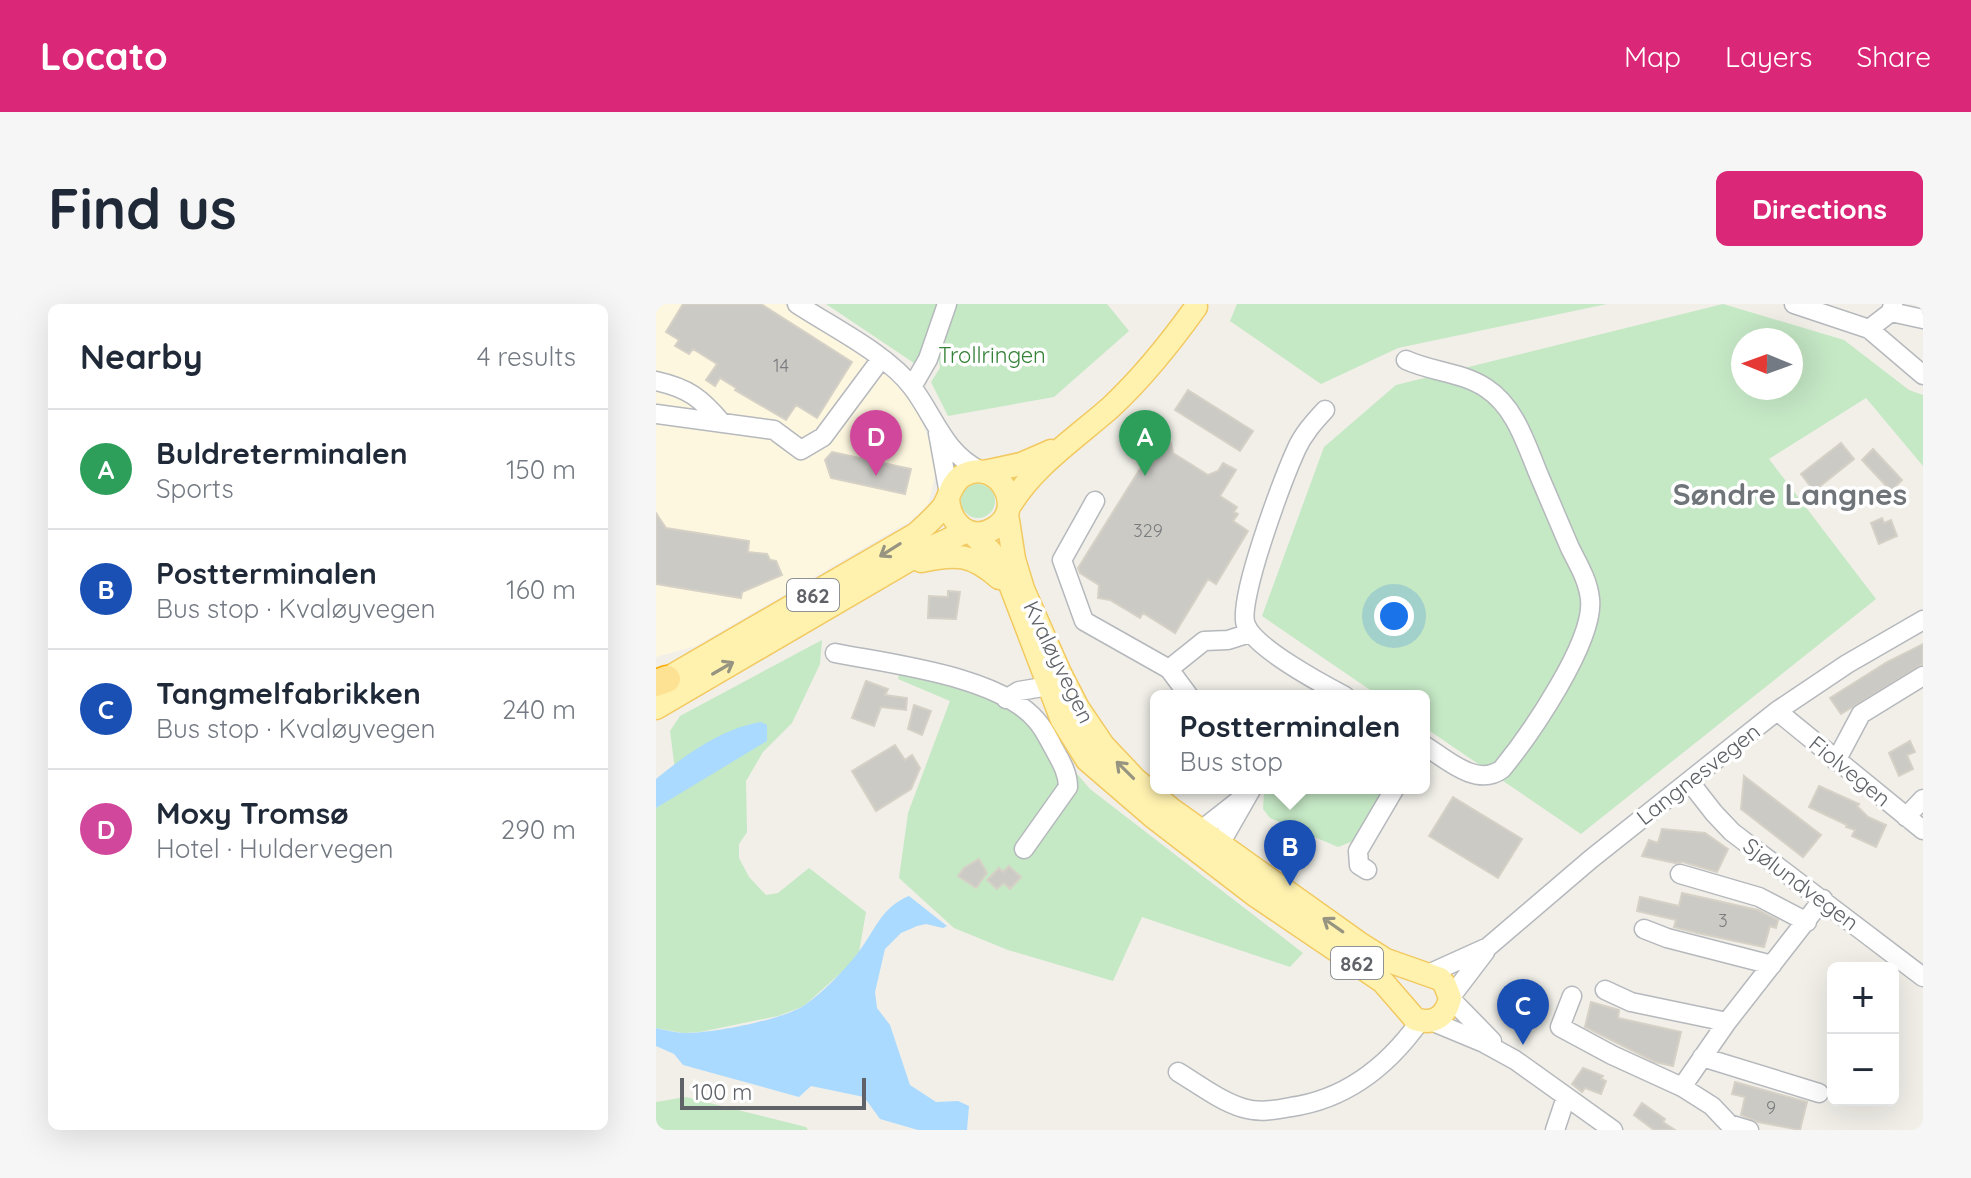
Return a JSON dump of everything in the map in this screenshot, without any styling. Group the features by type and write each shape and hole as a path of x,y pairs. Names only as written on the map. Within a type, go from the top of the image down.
{"main road":[{"name":"862","path":"656,708 928,549 970,532 989,532 1003,522 1024,485 1134,383 1196,307"},
{"name":"862","path":"660,682 916,534 935,516 957,479 973,472 1021,464 1063,447"},
{"name":"862","path":"983,472 1001,481 1006,489 1008,511"},
{"name":"862","path":"948,496 952,518 970,532"},
{"name":"Kvaløyvegen","path":"1008,511 1014,559 1023,589 1060,673 1089,726 1127,772 1150,792"},
{"name":"Kvaløyvegen","path":"970,532 1001,566 1062,720 1087,760 1152,816 1207,843 1377,955 1426,975"},
{"name":"862","path":"904,565 941,556 970,558 983,564 1014,593"},
{"name":"Kvaløyvegen","path":"1152,794 1276,910 1383,982 1419,1016"},
{"name":"862","path":"1419,1016 1403,994 1409,982 1426,975 1433,976 1445,985 1450,998"},
{"path":"1419,1016 1442,1015 1450,998"}],"street":[{"path":"797,304 881,359 912,387 938,433 964,461 983,472"},
{"path":"912,387 928,359 947,304"},
{"path":"1794,304 1869,329 1923,375"},
{"path":"1869,329 1892,308 1923,319"},
{"path":"656,414 774,430 801,450 823,437 881,359"},
{"path":"1406,360 1421,367 1470,378 1498,396 1507,407 1581,571 1591,601 1587,629 1577,654 1502,769 1494,775 1477,776 1430,749"},
{"path":"656,381 680,386 704,402 722,423"},
{"path":"1319,690 1250,633 1244,623 1243,612 1250,580 1296,450 1325,410"},
{"path":"938,433 948,496"},
{"path":"823,437 838,449"},
{"path":"1095,501 1062,560 1084,621 1169,669 1185,690"},
{"name":"Langnesvegen","path":"1450,998 1488,947 1591,859 1777,711 1847,664 1923,620"},
{"path":"1169,669 1204,641 1228,640 1250,633"},
{"path":"835,653 931,671 970,683 1006,699 1037,721 1063,766 1068,781 1066,792 1024,849"},
{"path":"1836,761 1861,714 1923,676"},
{"name":"Kvaløyvegen","path":"1006,699 1030,688 1049,686"},
{"name":"Fiolvegen","path":"1777,711 1923,830"},
{"name":"Sjølundvegen","path":"1689,781 1732,832 1923,977"},
{"path":"1207,843 1247,794"},
{"path":"1367,870 1359,865 1356,858 1391,794"},
{"path":"1906,817 1923,799"},
{"path":"1372,824 1389,835"},
{"path":"1680,874 1759,897 1807,922"},
{"path":"1682,1087 1727,1022 1823,899"},
{"path":"1644,929 1667,938 1772,965"},
{"name":"Langnesvegen","path":"1426,975 1488,947"},
{"path":"1605,990 1631,1002 1727,1022"},
{"path":"1572,996 1560,1027 1682,1087 1712,1106 1729,1124 1749,1130"},
{"name":"Kvaløyvegen","path":"1450,998 1505,1054 1613,1130"},
{"path":"1178,1072 1242,1108 1262,1111 1313,1105 1351,1087 1401,1045 1419,1016"},
{"name":"Kvaløyvegen","path":"1419,1016 1505,1054"},
{"path":"1702,1057 1819,1093"},
{"path":"1555,1130 1566,1097"}],"shaded area":[{"path":"656,304 785,304 888,375 917,409 930,443 936,472 928,505 910,521 696,646 656,657"}],"green space":[{"name":"Trollringen","path":"826,304 1107,304 1129,331 1054,397 948,416 931,382 940,368 938,351 914,363"},
{"path":"1237,304 1607,304 1398,348 1321,384 1230,321"},
{"path":"1723,304 1844,340 1909,390 1923,395 1923,466 1866,398 1769,459 1876,599 1581,834 1430,731 1430,690 1370,690 1262,616 1324,447 1396,385"},
{"path":"978,484 990,489 995,501 990,513 978,518 966,513 961,501 966,489"},
{"path":"822,640 820,664 792,723 763,752 746,781 747,832 739,844 739,858 749,877 766,895 778,893 809,868 866,912 859,952 804,1006 778,1016 700,1032 683,1033 656,1028 656,808 678,793 670,731 680,716"},
{"path":"900,670 992,696 1029,718 1090,789 1303,953 1290,967 1142,917 1113,981 1008,950 954,928 899,878 908,813 950,701 898,679"},
{"path":"1264,794 1383,794 1356,840 1338,847 1270,818 1263,809"},
{"path":"686,1097 808,1130 656,1130 656,1102"}],"water":[{"path":"761,722 767,725 767,741 656,808 656,779 719,736"},
{"path":"909,896 947,926 917,926 901,933 885,949 875,992 877,1008 890,1025 910,1085 936,1102 958,1101 969,1106 967,1130 918,1130 880,1119 864,1097 811,1086 799,1097 683,1065 674,1054 656,1046 656,1028 682,1033 713,1031 765,1020 805,1005 846,968 885,913"}],"building":[{"path":"683,304 761,304 852,362 817,418 796,405 786,420 720,378 715,386 706,380 717,364 693,349 689,354 675,346 679,340 666,332"},
{"path":"1188,390 1253,431 1240,451 1175,410"},
{"path":"1160,437 1171,443 1173,453 1208,475 1218,471 1223,463 1236,470 1220,496 1237,507 1234,512 1238,514 1233,521 1248,531 1216,584 1208,579 1175,633 1143,613 1140,618 1110,600 1098,598 1099,585 1080,573 1078,568"},
{"path":"1841,443 1854,459 1814,491 1801,474"},
{"path":"1873,449 1902,480 1891,491 1862,460"},
{"path":"832,452 911,469 905,494 831,478 825,460"},
{"path":"656,513 666,528 749,541 748,552 767,554 770,560 776,561 782,575 742,592 741,598 656,584"},
{"path":"1882,518 1884,523 1891,520 1897,536 1879,544 1871,523"},
{"path":"948,591 960,592 956,619 928,618 929,596 948,597"},
{"path":"1923,644 1923,664 1841,714 1830,698 1887,662"},
{"path":"866,681 888,689 885,695 907,698 906,710 881,707 874,726 852,718"},
{"path":"914,705 931,711 922,735 908,729"},
{"path":"1910,741 1915,752 1907,755 1913,769 1899,776 1889,753"},
{"path":"895,745 905,760 912,755 920,768 911,789 876,811 852,771"},
{"path":"1744,776 1821,835 1803,857 1741,809"},
{"path":"1819,786 1859,804 1857,806 1868,817 1886,825 1876,847 1852,836 1855,830 1847,825 1809,807"},
{"path":"1453,797 1522,839 1498,878 1429,836"},
{"path":"1662,829 1705,833 1728,849 1717,872 1683,862 1642,856 1649,840 1658,843"},
{"path":"979,859 987,873 976,888 958,876 964,868"},
{"path":"1009,866 1021,877 1010,889 1004,883 997,889 987,880 999,868 1003,872"},
{"path":"1682,893 1758,910 1778,920 1776,928 1770,926 1764,947 1674,927 1676,920 1637,911 1640,897 1679,906"},
{"path":"1591,1002 1619,1010 1618,1018 1681,1032 1673,1066 1655,1062 1585,1027"},
{"path":"1583,1068 1603,1076 1601,1079 1606,1081 1601,1094 1585,1088 1582,1092 1572,1084"},
{"path":"1735,1082 1807,1102 1800,1130 1758,1122 1741,1115 1745,1097 1732,1094"},
{"path":"1642,1103 1675,1130 1654,1130 1634,1115"}],"place":[{"name":"Moxy Tromsø","path":"876,476"},
{"name":"Buldreterminalen","path":"1145,476"},
{"name":"Postterminalen","path":"1290,886"},
{"name":"Tangmelfabrikken","path":"1523,1045"}],"district":[{"name":"Søndre Langnes","path":"1790,494"}]}
